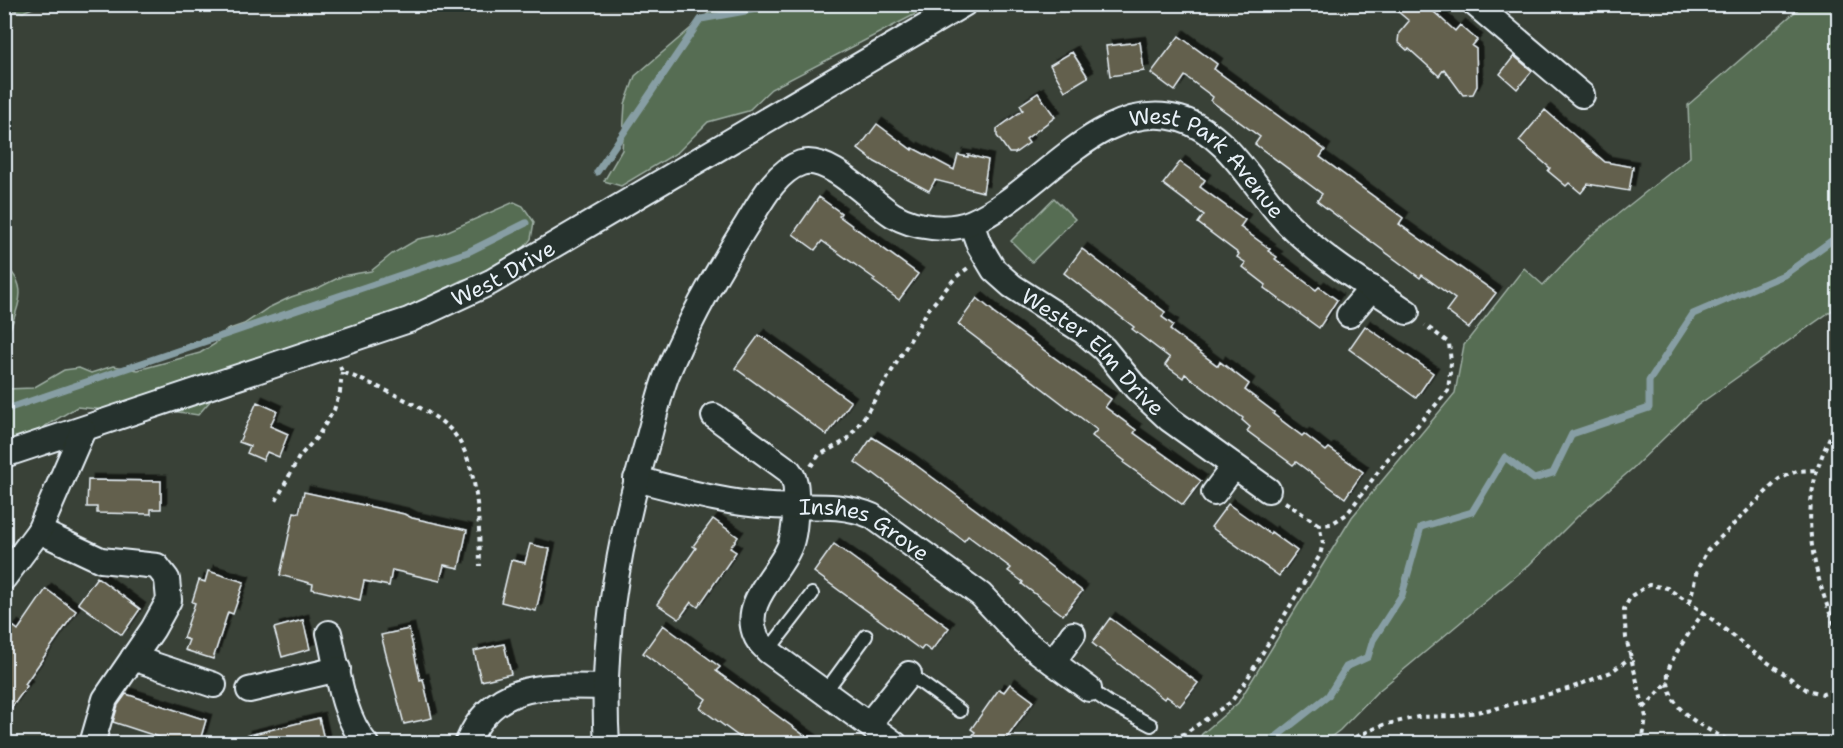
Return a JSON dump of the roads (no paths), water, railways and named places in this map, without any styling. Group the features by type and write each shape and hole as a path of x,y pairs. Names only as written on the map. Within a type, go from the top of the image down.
{"street":[{"name":"West Drive","path":"4,455 410,320 491,282 964,4"},
{"path":"1475,4 1582,95"},
{"name":"West Park Avenue","path":"971,223 1003,205 1092,138 1116,123 1148,116 1180,119 1205,131 1229,152 1284,220 1311,245 1407,312"},
{"path":"607,744 605,687 608,632 636,479 667,376 711,281 765,196 785,171 802,162 817,162 836,172 895,217 925,226 948,228 971,223"},
{"name":"Wester Elm Drive","path":"971,223 979,245 994,270 1012,286 1083,332 1104,349 1136,388 1169,419 1268,490"},
{"path":"1349,315 1372,288"},
{"path":"714,416 789,471 795,478 796,496 790,546 780,566 759,596 753,610 756,638 768,651 895,744"},
{"path":"4,579 39,531 83,430"},
{"path":"1214,492 1234,466"},
{"name":"Inshes Grove","path":"636,479 693,494 771,506 796,496 827,506 857,509 872,516 981,595 1024,641 1089,689"},
{"path":"39,531 100,560 157,566 167,579 169,600 153,629 105,699 92,744"},
{"path":"329,633 348,713 366,744"},
{"path":"1053,662 1073,634"},
{"path":"133,658 214,685"},
{"path":"249,690 338,669"},
{"path":"869,724 909,674"},
{"path":"467,744 474,727 488,711 505,698 530,688 605,687"}],"lane":[{"path":"768,651 812,594"},
{"path":"825,692 866,636"},
{"path":"909,674 960,711"},
{"path":"1089,689 1150,725"}],"waterway":[{"path":"597,172 701,19 785,4"},
{"path":"4,410 468,252 526,223"},
{"path":"1267,744 1328,696 1346,667 1368,657 1373,640 1402,595 1421,527 1472,512 1505,457 1534,479 1553,473 1572,434 1649,408 1649,381 1693,314 1784,275 1838,236"}]}
